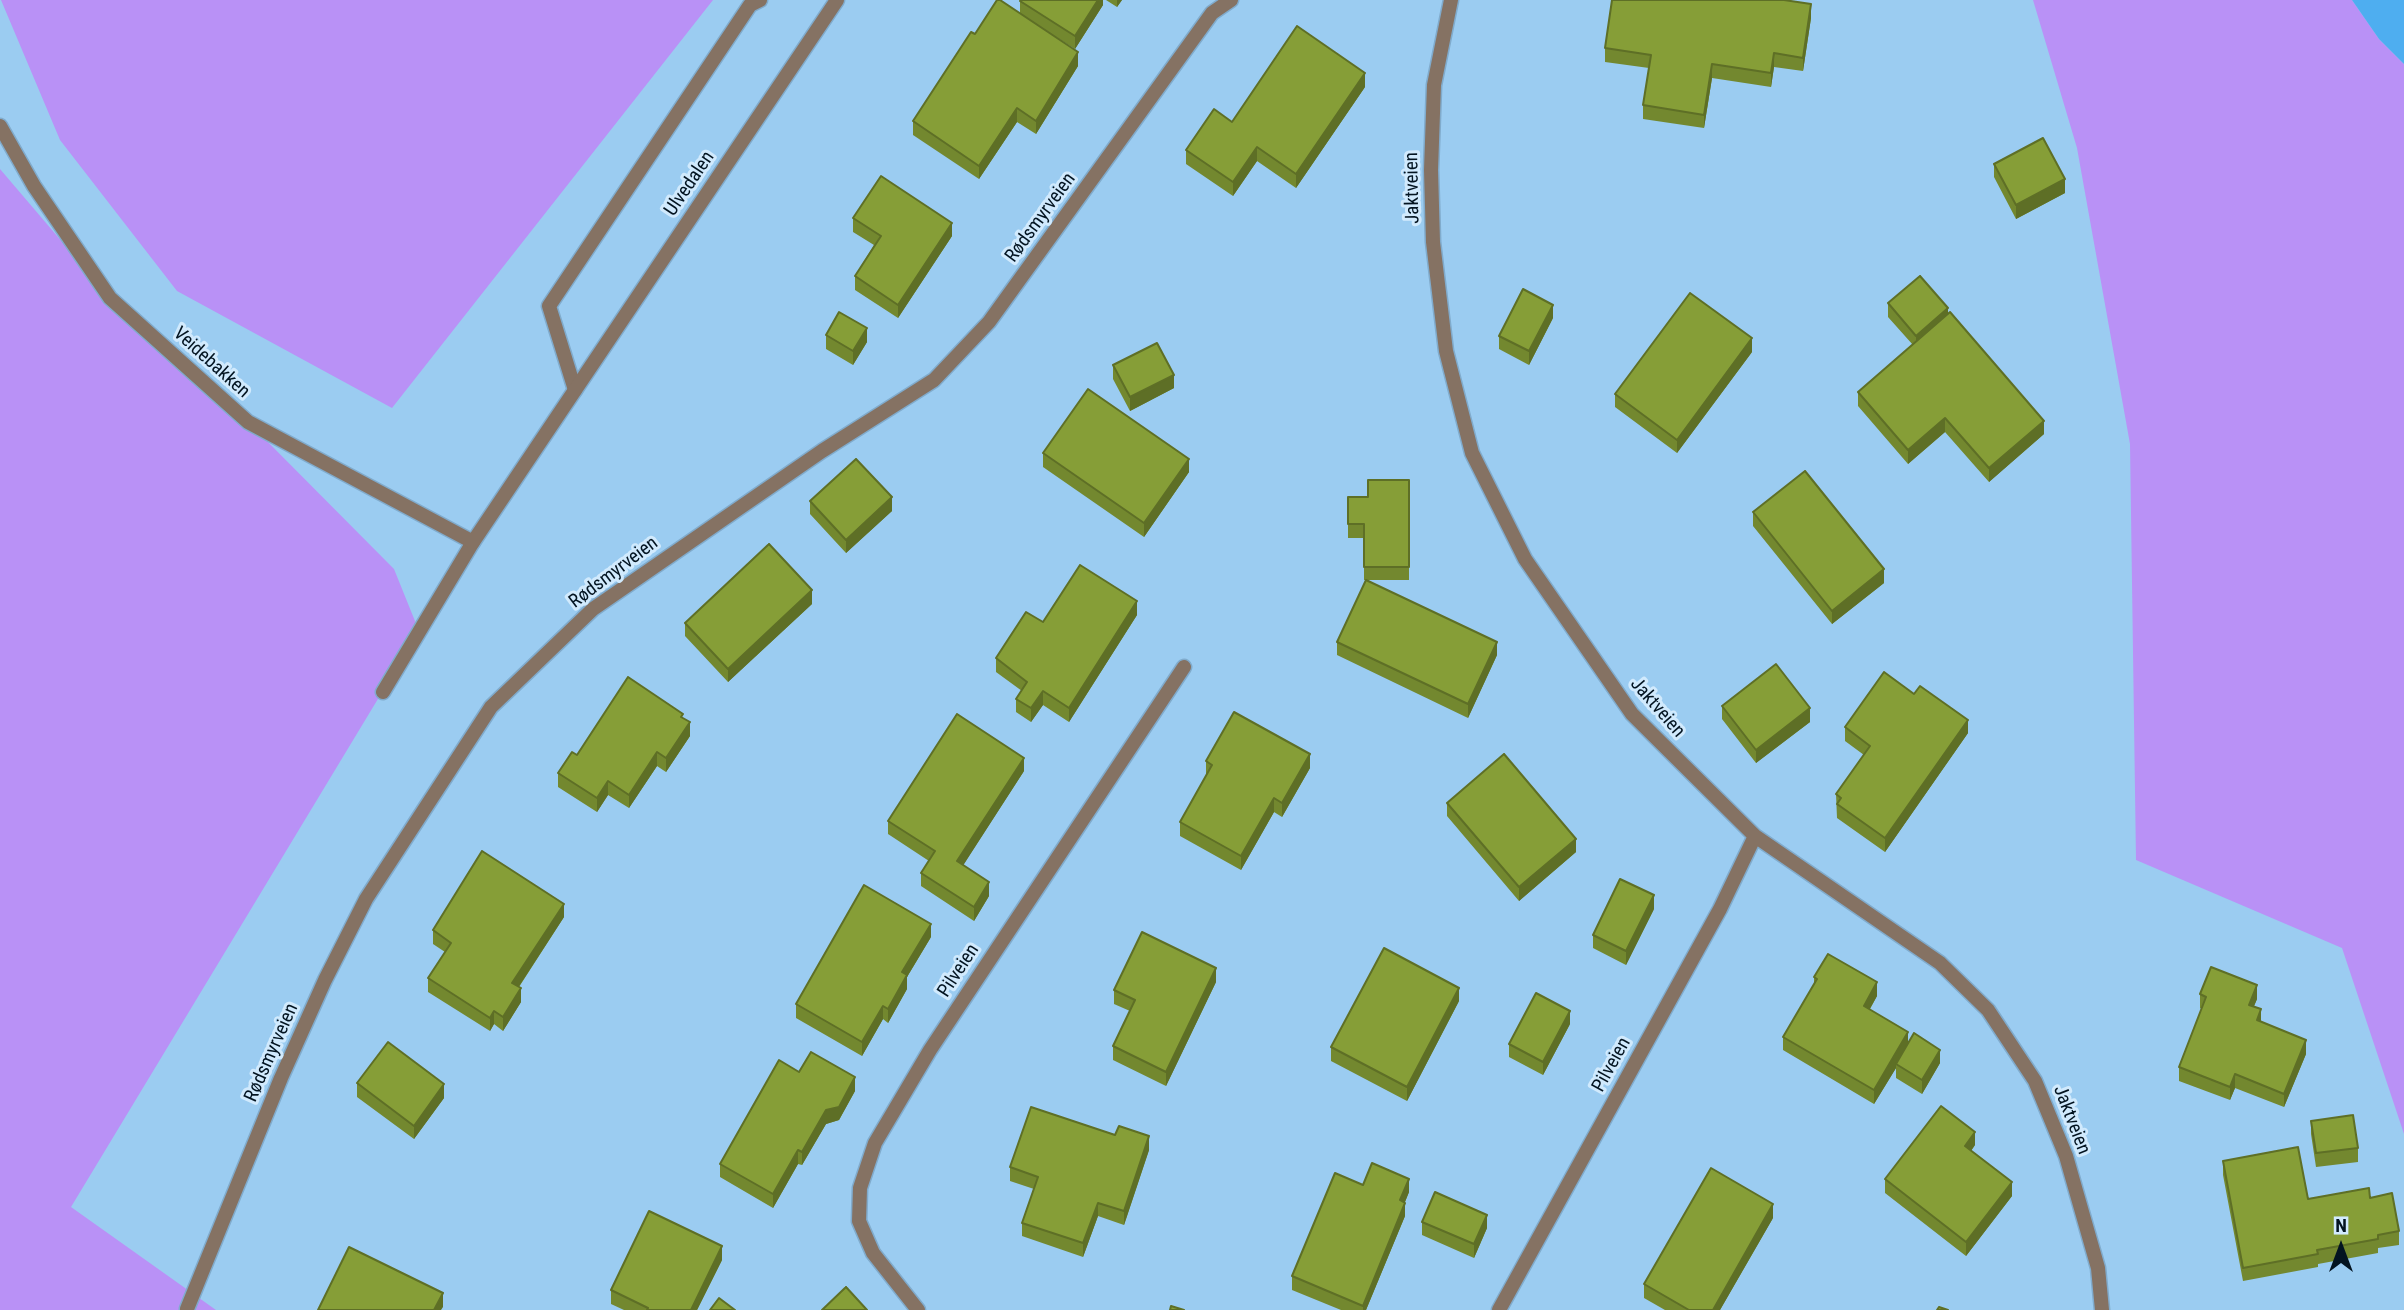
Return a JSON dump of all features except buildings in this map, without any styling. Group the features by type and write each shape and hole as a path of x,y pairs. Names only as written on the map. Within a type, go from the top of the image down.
{"street":[{"path":"575,390 550,306 750,5 760,0"},
{"name":"Ulvedalen","path":"383,692 473,542 837,0"},
{"name":"Rødsmyrveien","path":"187,1309 281,1078 354,922 366,899 491,707 593,609 822,451 934,380 989,322 1212,13 1231,0"},
{"name":"Jaktveien","path":"1451,0 1434,85 1430,170 1433,242 1446,351 1472,453 1525,559 1632,714 1755,836 1940,963 1988,1010 2035,1081 2066,1156 2098,1268 2102,1310"},
{"name":"Veidebakken","path":"0,126 34,186 110,298 248,422 473,542"},
{"name":"Pilveien","path":"918,1310 873,1253 859,1221 860,1188 875,1143 930,1049 1184,667"},
{"name":"Pilveien","path":"1499,1310 1720,909 1755,836"}],"shaded area":[{"path":"1,0 713,0 392,408 177,291 60,140"},
{"path":"2033,0 2352,0 2379,39 2404,64 2404,1134 2342,948 2136,860 2130,444 2077,148"},
{"path":"0,169 110,298 248,422 394,569 419,631 71,1207 216,1310 0,1310"}],"water":[{"path":"2352,0 2404,0 2404,64 2379,39"}]}
